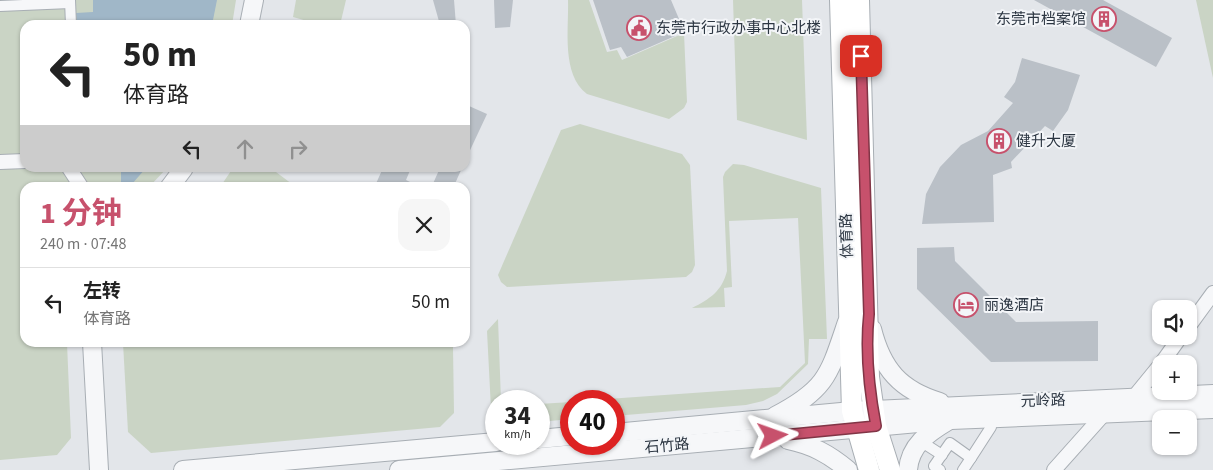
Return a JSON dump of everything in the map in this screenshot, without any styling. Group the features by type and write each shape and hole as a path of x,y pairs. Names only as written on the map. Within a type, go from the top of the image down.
{"main road":[{"name":"体育路","path":"840,0 859,314 867,351 865,419 869,470"},
{"name":"体育路","path":"859,0 859,314"},
{"name":"体育路","path":"865,419 890,470"}],"street":[{"path":"250,20 254,0"},
{"path":"0,6 70,2 71,20"},
{"path":"0,162 20,161"},
{"path":"1197,315 1213,293"},
{"path":"859,314 891,373 907,388 951,412 919,442 909,459 908,470"},
{"path":"848,470 831,456 771,428 810,396 825,379 859,314"},
{"path":"92,347 99,470"},
{"path":"1134,397 1152,375"},
{"name":"元岭路","path":"865,419 1134,397 1213,394"},
{"name":"元岭路","path":"951,412 1104,414 1213,410"},
{"path":"1054,470 1104,414"},
{"name":"石竹路","path":"399,470 488,467 771,428 865,419"},
{"path":"964,470 991,427"},
{"name":"石竹路","path":"625,433 771,428"},
{"path":"184,470 485,443"},
{"path":"940,470 934,466 950,443 972,458"},
{"path":"478,444 488,467"},
{"path":"928,446 942,455"}],"green space":[{"path":"0,0 236,0 233,20 20,20 20,172 163,172 154,182 20,182 20,347 67,347 71,438 57,455 0,460"},
{"path":"296,0 346,0 341,20 304,20 293,17"},
{"path":"568,0 589,0 607,52 617,50 622,60 684,33 687,102 684,108 669,119 587,94 573,75 570,63 568,50"},
{"path":"733,0 802,0 807,140 737,120"},
{"path":"1196,0 1213,0 1213,78"},
{"path":"580,124 682,154 690,165 695,265 692,272 686,277 507,287 501,282 498,275 561,130"},
{"path":"733,164 744,165 821,188 827,339 809,339 808,364 777,394 763,401 746,405 625,415 625,398 780,387 805,363 798,218 729,221 732,287 724,288 725,307 692,308 714,294 722,284 727,271 723,177"},
{"path":"230,172 276,172 289,182 223,182"},
{"path":"498,319 501,390 490,390 487,331"},
{"path":"123,347 453,347 454,413 440,427 151,453 128,432"},
{"path":"550,403 560,403 560,420 550,421"}],"water":[{"path":"93,0 217,0 213,20 77,20 76,13 93,12"},
{"path":"121,172 142,172 134,182 121,182"}],"building":[{"path":"433,0 454,0 456,20 439,20"},
{"path":"494,0 513,0 510,27 495,28"},
{"name":"东莞市行政办事中心北楼","path":"593,0 671,0 682,26 673,30 675,36 627,57 621,47 610,50"},
{"name":"东莞市档案馆","path":"1034,0 1103,0 1172,38 1156,67"},
{"name":"健升大厦","path":"1022,58 1080,75 1068,110 1053,131 1045,126 1011,162 1012,168 993,175 994,222 922,224 926,194 940,167 961,145 988,131 1013,103 1004,97 1015,82"},
{"path":"470,106 487,114 470,150"},
{"path":"381,172 409,172 406,180 410,182 377,182"},
{"path":"438,172 460,172 456,182 434,182"},
{"name":"丽逸酒店","path":"954,247 955,261 1016,322 1098,321 1098,361 991,362 917,289 917,248"}],"place":[{"name":"东莞市档案馆","path":"1104,19"},
{"name":"东莞市行政办事中心北楼","path":"639,28"},
{"name":"健升大厦","path":"999,141"},
{"name":"丽逸酒店","path":"966,305"}],"route":[{"path":"773,436 876,426 869,377 867,333 869,314 861,56"}]}
